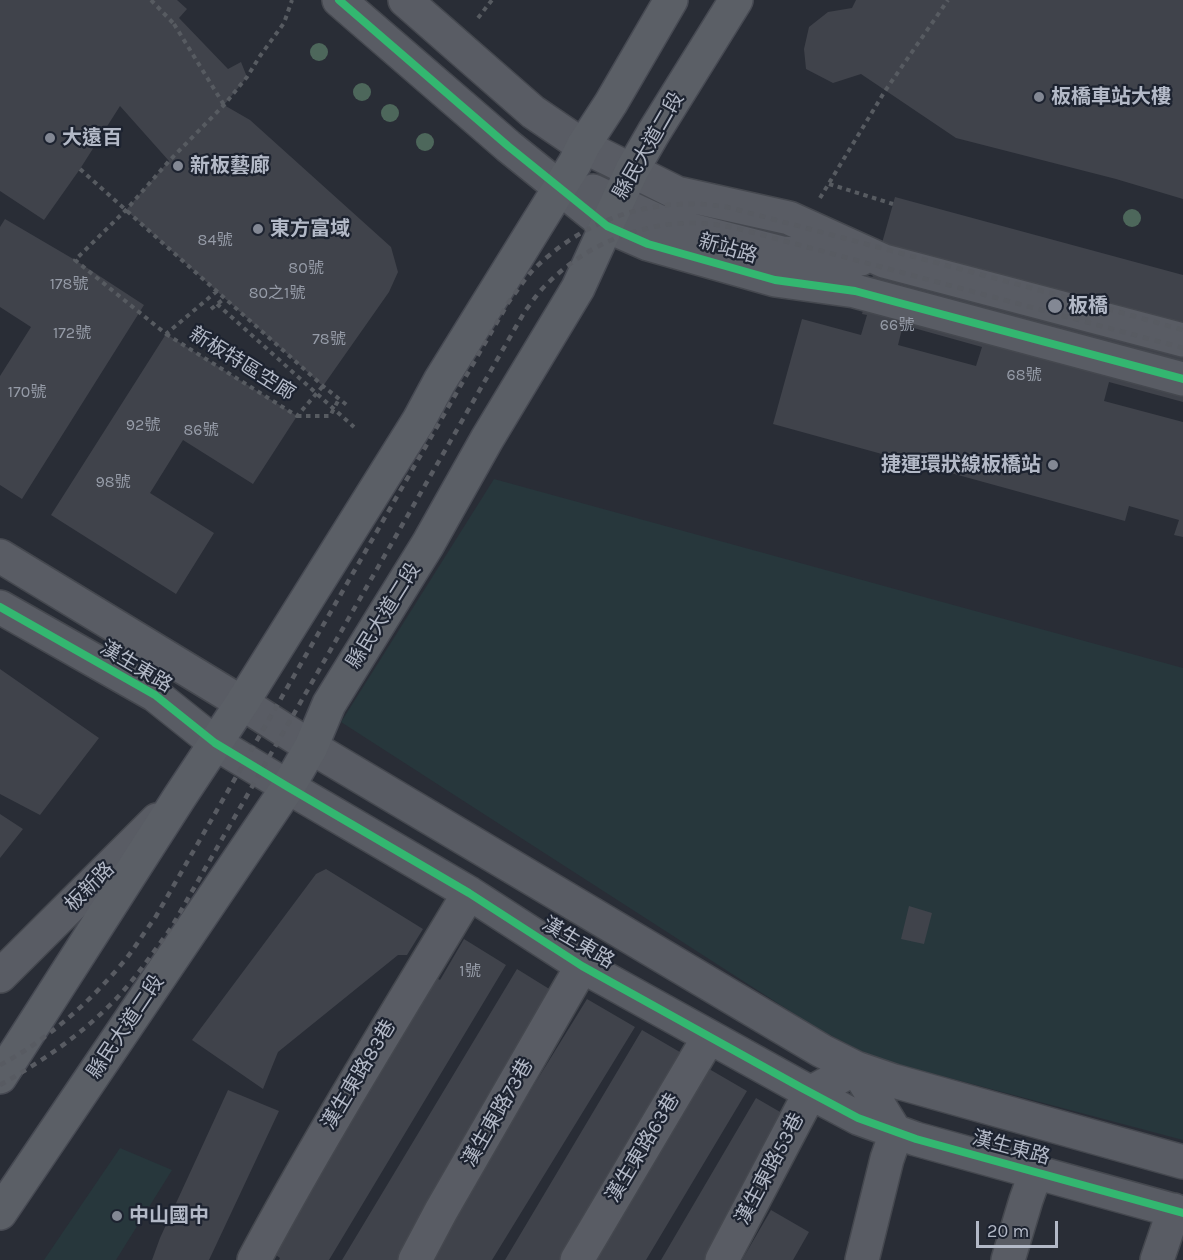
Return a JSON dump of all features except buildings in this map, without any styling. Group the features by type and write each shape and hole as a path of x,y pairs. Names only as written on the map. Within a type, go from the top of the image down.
{"main road":[{"path":"0,1077 242,703 419,420 440,381 611,104 671,0"},
{"name":"縣民大道二段","path":"0,1213 288,787 311,747 329,704 428,544 487,439 578,288 632,170 736,0"}],"street":[{"name":"新站路","path":"339,0 508,146 560,187 611,214 648,244 775,280 855,291 1183,379"},
{"path":"405,0 533,112 583,146 677,193 789,218 884,261 1183,340"},
{"path":"611,214 660,222 782,253 884,261"},
{"name":"漢生東路","path":"0,556 311,747 812,1045 856,1068 894,1081 1183,1162"},
{"name":"漢生東路","path":"0,608 155,695 215,743 469,893 582,966 858,1118 896,1132 1178,1212"},
{"name":"板新路","path":"0,976 179,798"},
{"name":"漢生東路83巷","path":"254,1260 286,1199 351,1087 469,893"},
{"name":"漢生東路73巷","path":"415,1260 582,966"},
{"name":"漢生東路63巷","path":"577,1260 709,1037"},
{"path":"856,1068 896,1132 862,1260"},
{"name":"漢生東路53巷","path":"722,1260 810,1093 856,1068"},
{"path":"1008,1260 1036,1172"},
{"path":"1157,1260 1178,1212"}],"path":[{"path":"151,0 174,24 224,105"},
{"path":"126,210 169,161 224,105 247,77 284,23 292,0"},
{"path":"478,18 492,0"},
{"path":"819,200 885,91 948,0"},
{"path":"829,184 893,204"},
{"path":"166,334 217,291"},
{"path":"211,309 225,298"},
{"path":"217,304 354,427"},
{"path":"322,386 348,406"},
{"path":"297,416 330,416 339,399"}],"shaded area":[{"path":"494,479 1183,668 1183,1140 874,1058 813,1026 341,722"},
{"name":"中山國中","path":"120,1148 172,1170 116,1260 44,1260"}],"railway":[{"path":"0,1065 35,1044 83,1005 126,959 155,918 508,303 533,270 567,242 605,221 646,208 695,204 727,207 1183,330"},
{"path":"0,1085 58,1048 98,1016 127,986 171,928 525,311 545,286 596,247 633,232 673,224 693,223 730,227 1183,348"}],"cycle path":[{"path":"339,0 508,146 607,226 648,244 775,280 855,291 1183,379"},
{"path":"0,607 155,695 215,743 469,893 582,966 858,1118 916,1139 1183,1213"}],"place":[{"name":"板橋車站大樓","path":"1039,97"},
{"name":"大遠百","path":"50,138"},
{"name":"新板藝廊","path":"178,166"},
{"name":"東方富域","path":"258,229"},
{"name":"板橋","path":"1055,306"},
{"name":"捷運環狀線板橋站","path":"1053,465"},
{"name":"中山國中","path":"117,1216"}]}
